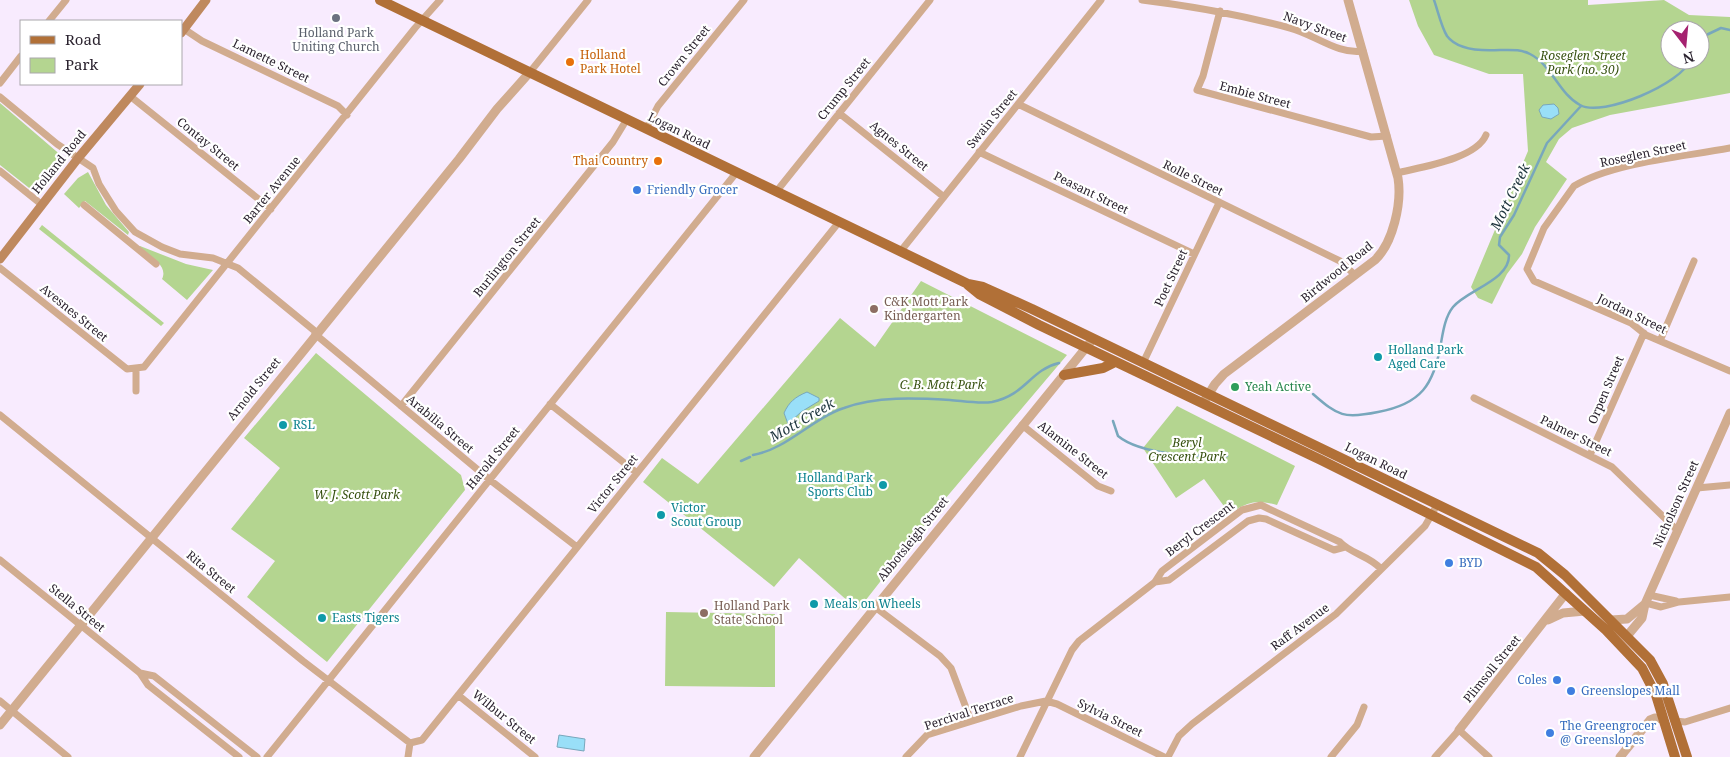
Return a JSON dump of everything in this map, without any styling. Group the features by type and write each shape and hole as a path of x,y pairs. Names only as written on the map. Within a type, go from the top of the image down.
{"main road":[{"path":"183,31 206,0"},
{"name":"Logan Road","path":"380,0 900,252 968,284 983,287 1093,339 1548,559 1646,656 1657,672 1686,757"},
{"name":"Holland Road","path":"0,258 79,157 139,85"},
{"name":"Logan Road","path":"968,284 979,294 1086,348 1528,562 1544,573 1566,593 1635,660 1648,678 1675,757"},
{"path":"1064,375 1103,368 1115,362"},
{"path":"1548,559 1566,584 1566,593"},
{"name":"Nicholson Street","path":"1618,642 1626,636"},
{"path":"1663,719 1675,721"}],"street":[{"path":"50,20 66,0"},
{"name":"Barter Avenue","path":"136,370 144,367 440,0"},
{"path":"530,72 588,0"},
{"name":"Crown Street","path":"646,129 658,106 744,0"},
{"name":"Crump Street","path":"776,192 930,0"},
{"name":"Swain Street","path":"900,252 1100,0"},
{"name":"Navy Street","path":"1142,0 1203,4 1220,11 1293,28 1347,51 1363,51"},
{"name":"Birdwood Road","path":"1202,404 1224,374 1356,275 1380,255 1389,241 1399,193 1397,173 1348,0"},
{"name":"Embie Street","path":"1220,11 1203,76 1197,90 1370,137 1387,136"},
{"name":"Lamette Street","path":"183,31 338,106 347,115"},
{"path":"0,83 20,57"},
{"name":"Arnold Street","path":"0,725 459,159 501,103 530,72"},
{"name":"Contay Street","path":"130,96 271,209"},
{"path":"0,97 56,144 79,157 93,168 102,190 116,211 138,233 162,247 180,254 227,263"},
{"name":"Rolle Street","path":"1018,104 1340,261 1356,275"},
{"name":"Agnes Street","path":"839,113 944,197"},
{"name":"Burlington Street","path":"400,406 607,150 627,119"},
{"path":"1397,173 1468,153 1480,144 1486,135"},
{"name":"Roseglen Street","path":"1528,273 1528,264 1544,228 1574,186 1585,180 1616,170 1730,148"},
{"name":"Peasant Street","path":"979,152 1194,254"},
{"path":"0,172 42,204"},
{"name":"Harold Street","path":"266,757 736,173"},
{"name":"Poet Street","path":"1143,363 1219,203"},
{"path":"84,205 156,264"},
{"name":"Victor Street","path":"410,743 422,740 839,222"},
{"path":"131,243 138,233"},
{"path":"1660,341 1694,261"},
{"name":"Arabilia Street","path":"227,263 238,268 400,406 490,480 577,547"},
{"name":"Avesnes Street","path":"0,268 127,370 136,370"},
{"name":"Jordan Street","path":"1528,273 1534,281 1632,323 1644,333 1660,341 1730,371"},
{"name":"Orpen Street","path":"1590,456 1644,333"},
{"name":"Abbotsleigh Street","path":"754,757 1093,339"},
{"path":"136,370 136,391"},
{"name":"Palmer Street","path":"1474,398 1615,469 1678,531"},
{"path":"550,404 637,473"},
{"name":"Nicholson Street","path":"1626,636 1642,618 1647,601 1730,413"},
{"name":"Rita Street","path":"0,415 328,680 410,743"},
{"name":"Alamine Street","path":"1022,425 1098,486 1111,490"},
{"path":"1697,488 1730,485"},
{"name":"Raff Avenue","path":"1168,757 1180,736 1192,724 1336,614 1425,526 1437,505"},
{"name":"Beryl Crescent","path":"1020,757 1046,701 1072,650 1079,641 1155,582 1162,571 1242,510 1261,506 1269,509 1340,542 1345,547 1376,563 1381,569"},
{"name":"Beryl Crescent","path":"1155,582 1168,580 1248,521 1259,518 1266,519 1334,550 1345,547"},
{"name":"Stella Street","path":"0,560 140,673 148,685 239,757"},
{"name":"Plimsoll Street","path":"1435,757 1546,621 1566,593"},
{"path":"1647,601 1661,607 1679,602 1730,597"},
{"name":"Nicholson Street","path":"1611,620 1628,619 1647,601"},
{"path":"875,607 940,656 951,668 971,721"},
{"path":"1546,621 1563,613 1585,611"},
{"name":"Stella Street","path":"140,673 154,676 257,757"},
{"name":"Wilbur Street","path":"458,695 535,757"},
{"path":"0,701 68,757"},
{"name":"Percival Terrace","path":"906,757 927,735 1046,701"},
{"name":"Sylvia Street","path":"1046,701 1057,704 1164,757"},
{"path":"1331,757 1357,725 1364,708"},
{"path":"1675,721 1683,722 1730,708"},
{"path":"1620,757 1650,720 1663,719"},
{"path":"1458,730 1489,757"},
{"path":"408,757 410,743"}],"green space":[{"name":"Roseglen Street Park (no. 30)","path":"1409,0 1588,0 1588,5 1664,0 1689,15 1730,17 1730,93 1610,115 1572,128 1559,139 1546,162 1567,179 1535,227 1522,254 1507,274 1492,304 1478,298 1471,287 1528,151 1523,74 1489,74 1434,55 1418,26"},
{"path":"0,103 63,157 64,163 41,192 33,191 0,165"},
{"path":"88,172 106,205 129,232 128,235 85,201 79,208 64,194 78,178"},
{"path":"42,225 164,323 161,326 39,229"},
{"path":"140,246 186,264 213,270 187,300 162,279 163,269 152,257 138,248"},
{"name":"C. B. Mott Park","path":"921,281 1067,355 945,499 858,610 799,558 774,587 643,482 662,458 698,484 840,318 875,347"},
{"name":"W. J. Scott Park","path":"316,353 461,475 465,490 327,662 247,597 275,561 231,529 280,468 244,438"},
{"name":"Beryl Crescent Park","path":"1177,406 1295,466 1277,505 1257,502 1242,506 1229,513 1204,479 1176,498 1143,448"},
{"path":"666,612 775,614 775,687 665,686"}],"water":[{"path":"1554,104 1558,108 1559,114 1551,119 1542,117 1539,110 1543,105"},
{"path":"807,392 819,398 819,401 801,412 788,424 784,413 786,409 793,400"},
{"path":"559,735 585,739 584,751 557,747"}],"waterway":[{"path":"1434,0 1443,28 1452,41 1472,49 1515,50 1530,54 1544,65 1566,94 1580,105 1591,108 1623,103 1658,88 1683,70"},
{"path":"1710,33 1721,28 1730,30"},
{"name":"Mott Creek","path":"1313,394 1329,407 1342,414 1357,415 1378,412 1405,404 1423,390 1434,370 1450,311 1459,301 1487,284 1503,271 1509,255 1499,245 1500,237 1514,215 1547,143 1581,106"},
{"name":"Mott Creek","path":"753,455 777,447 832,413 856,404 869,401 910,398 976,403 992,402 1013,394 1041,371 1059,363"},
{"name":"Mott Creek","path":"1113,421 1118,436 1141,447 1170,454 1227,456"},
{"name":"Mott Creek","path":"741,461 750,457"}],"place":[{"name":"Holland Park Uniting Church","path":"336,18"},
{"name":"Holland Park Hotel","path":"570,62"},
{"name":"Thai Country","path":"658,161"},
{"name":"Friendly Grocer","path":"637,190"},
{"name":"C&K Mott Park Kindergarten","path":"874,309"},
{"name":"Holland Park Aged Care","path":"1378,357"},
{"name":"Yeah Active","path":"1235,387"},
{"name":"RSL","path":"283,425"},
{"name":"Holland Park Sports Club","path":"883,485"},
{"name":"Victor Scout Group","path":"661,515"},
{"name":"BYD","path":"1449,563"},
{"name":"Meals on Wheels","path":"814,604"},
{"name":"Holland Park State School","path":"704,613"},
{"name":"Easts Tigers","path":"322,618"},
{"name":"Coles","path":"1557,680"},
{"name":"Greenslopes Mall","path":"1571,691"},
{"name":"The Greengrocer @ Greenslopes","path":"1550,733"}]}
